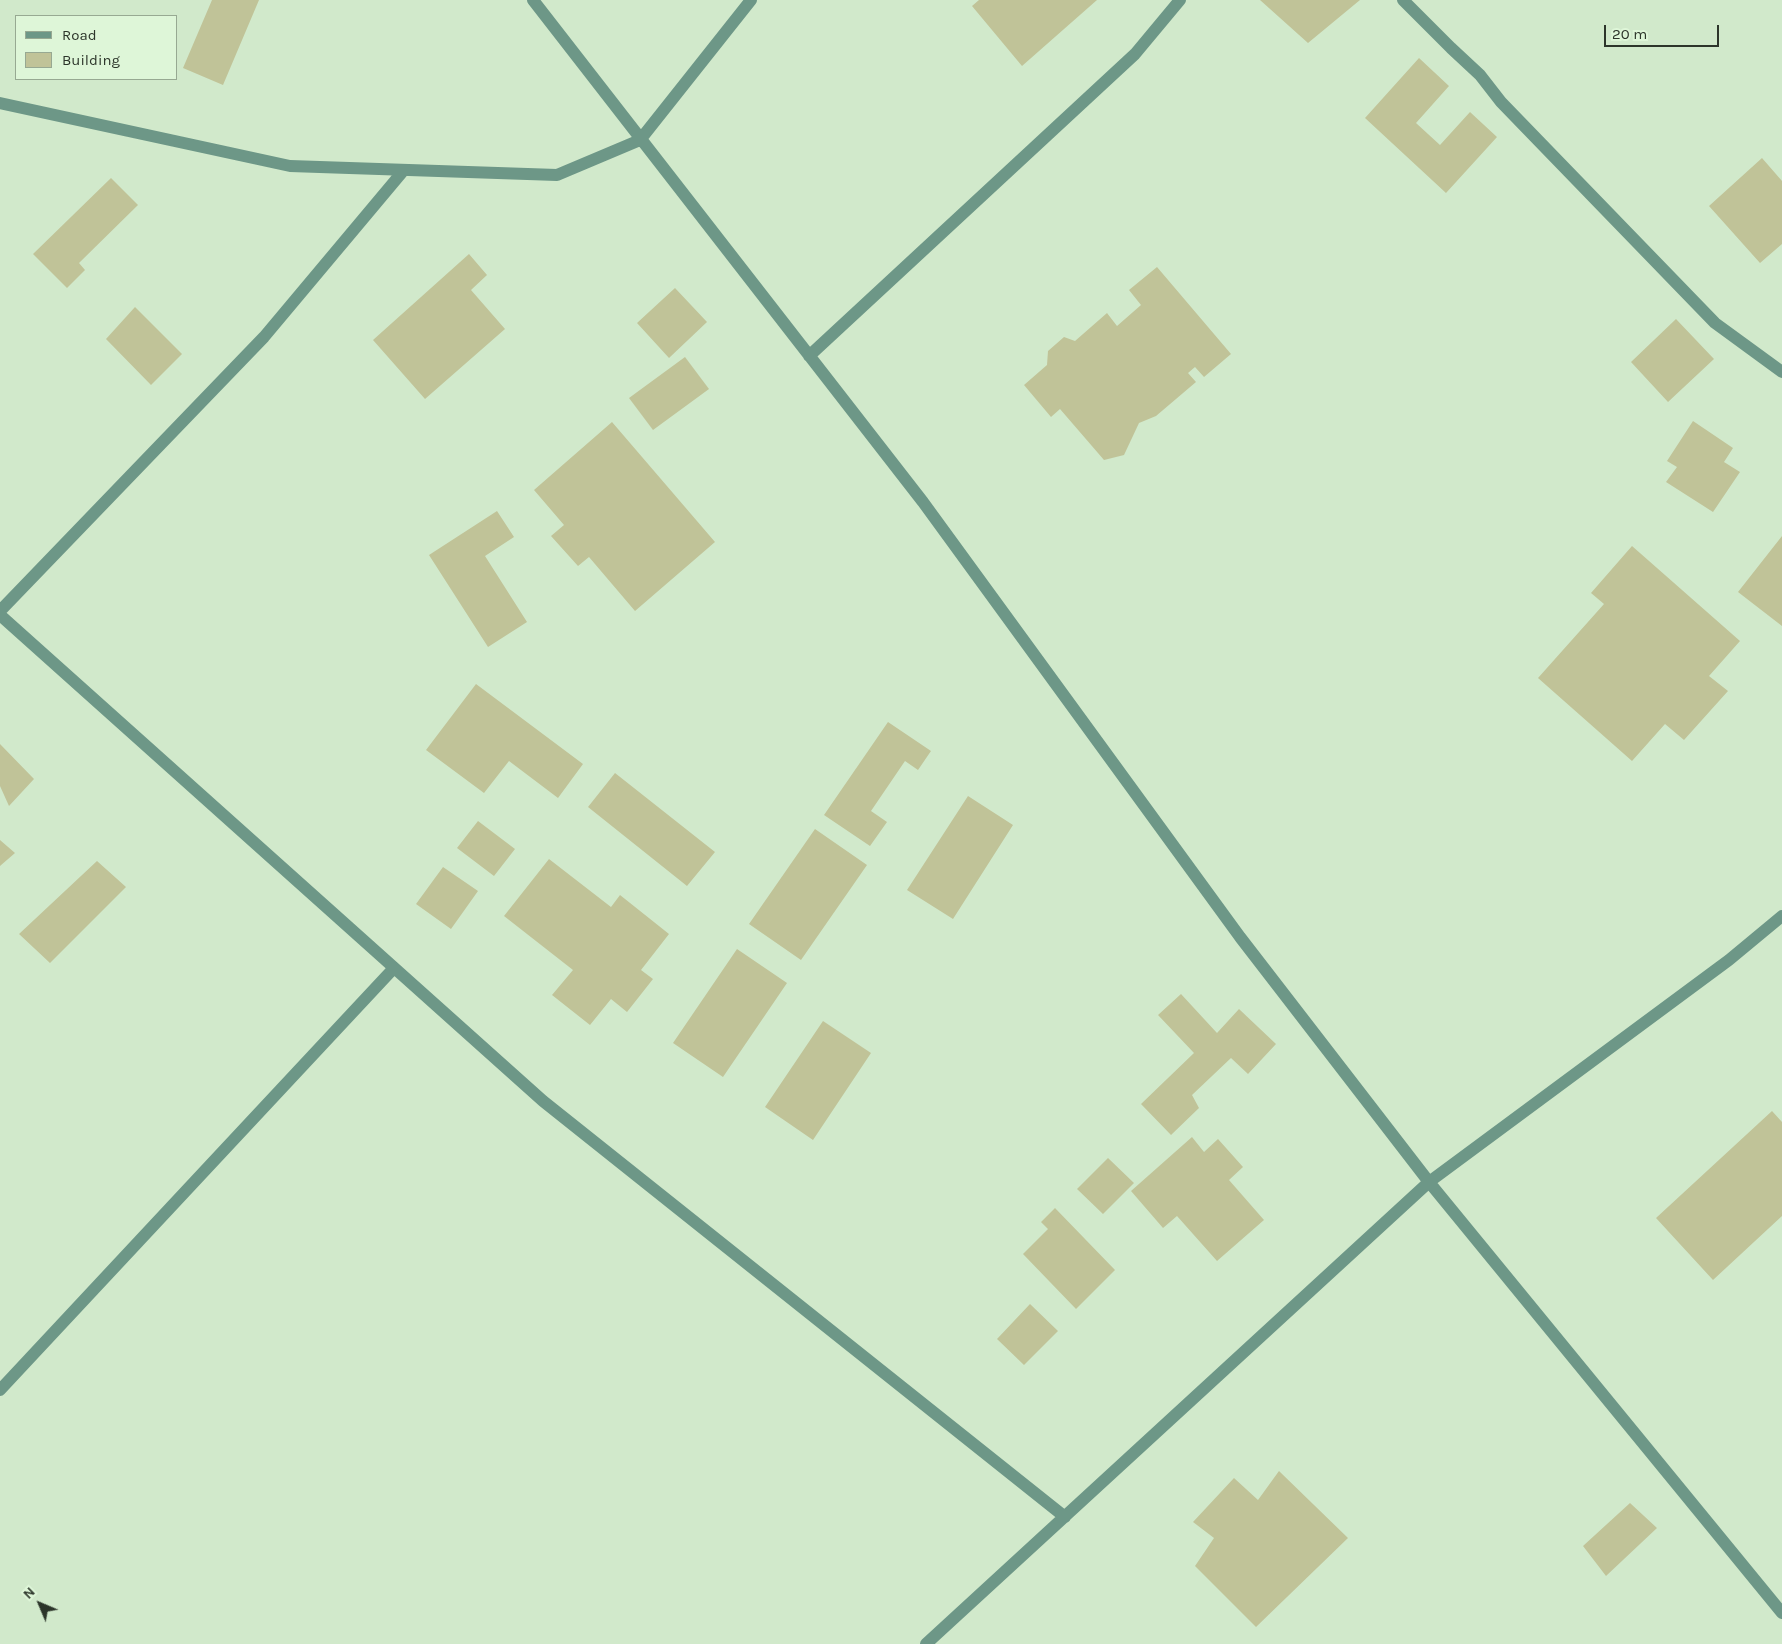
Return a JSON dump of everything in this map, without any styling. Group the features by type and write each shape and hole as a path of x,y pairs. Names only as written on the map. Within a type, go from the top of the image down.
{"street":[{"path":"533,0 923,502 1240,937 1430,1182 1782,1612"},
{"path":"0,103 290,166 557,175 640,140 752,0"},
{"path":"809,356 1136,54 1180,0"},
{"path":"1403,0 1480,75 1501,102 1715,323 1782,372"},
{"path":"404,170 264,337 0,613 543,1101 1065,1517"},
{"path":"926,1644 1430,1182 1729,960 1782,916"},
{"path":"0,1390 394,968"}],"building":[{"path":"212,0 259,0 223,85 183,68"},
{"path":"979,0 1097,0 1022,66 972,6"},
{"path":"1260,0 1360,0 1308,43"},
{"path":"1419,58 1449,86 1416,123 1440,145 1470,112 1497,137 1446,193 1365,118"},
{"path":"1762,158 1782,181 1782,244 1760,263 1709,206"},
{"path":"111,178 138,205 79,263 85,270 67,288 33,254"},
{"path":"469,254 487,275 471,290 505,329 425,399 373,340"},
{"path":"1157,267 1231,354 1204,377 1195,367 1188,373 1196,382 1156,416 1139,423 1124,455 1104,460 1060,409 1051,417 1024,385 1047,365 1048,351 1064,337 1075,341 1107,313 1117,326 1141,305 1129,290"},
{"path":"675,288 707,322 669,358 637,323"},
{"path":"135,307 182,354 151,385 106,339"},
{"path":"1676,319 1714,359 1668,402 1631,362"},
{"path":"685,357 709,389 653,430 629,398"},
{"path":"1693,421 1733,448 1724,462 1740,472 1713,512 1666,482 1677,467 1667,461"},
{"path":"612,422 715,542 635,611 589,557 578,566 551,536 564,525 534,490"},
{"path":"497,511 514,537 485,556 527,622 488,647 429,555"},
{"path":"1782,536 1782,626 1738,592"},
{"path":"1632,546 1740,641 1709,676 1728,691 1684,740 1665,724 1632,761 1538,678 1604,604 1591,593"},
{"path":"476,684 583,764 558,798 509,761 484,793 426,750"},
{"path":"888,722 931,751 918,770 905,761 871,811 887,822 870,846 824,815"},
{"path":"0,744 34,779 9,806 0,786"},
{"path":"615,773 715,852 687,886 588,807"},
{"path":"968,796 1013,825 953,919 907,890"},
{"path":"478,821 515,849 494,876 457,848"},
{"path":"815,829 867,865 801,960 749,924"},
{"path":"0,840 15,853 0,866"},
{"path":"549,859 611,907 620,895 669,934 641,970 653,979 627,1012 611,999 590,1025 552,995 573,970 504,916"},
{"path":"97,861 126,887 50,963 19,934"},
{"path":"443,867 478,891 451,929 416,904"},
{"path":"737,949 787,983 723,1077 673,1043"},
{"path":"1181,994 1217,1033 1239,1009 1276,1044 1248,1074 1231,1058 1192,1095 1199,1108 1171,1135 1141,1104 1194,1053 1158,1015"},
{"path":"823,1021 871,1053 813,1140 765,1107"},
{"path":"1772,1111 1782,1122 1782,1216 1713,1280 1656,1218"},
{"path":"1192,1137 1204,1152 1218,1139 1243,1167 1229,1180 1264,1220 1217,1261 1177,1216 1163,1228 1131,1191"},
{"path":"1108,1158 1134,1183 1103,1214 1077,1189"},
{"path":"1055,1208 1115,1270 1076,1309 1023,1254 1048,1229 1041,1222"},
{"path":"1030,1304 1058,1331 1024,1365 997,1339"},
{"path":"1279,1471 1348,1538 1256,1627 1195,1566 1214,1538 1193,1522 1234,1478 1258,1500"},
{"path":"1630,1503 1657,1528 1606,1576 1583,1546"}]}
